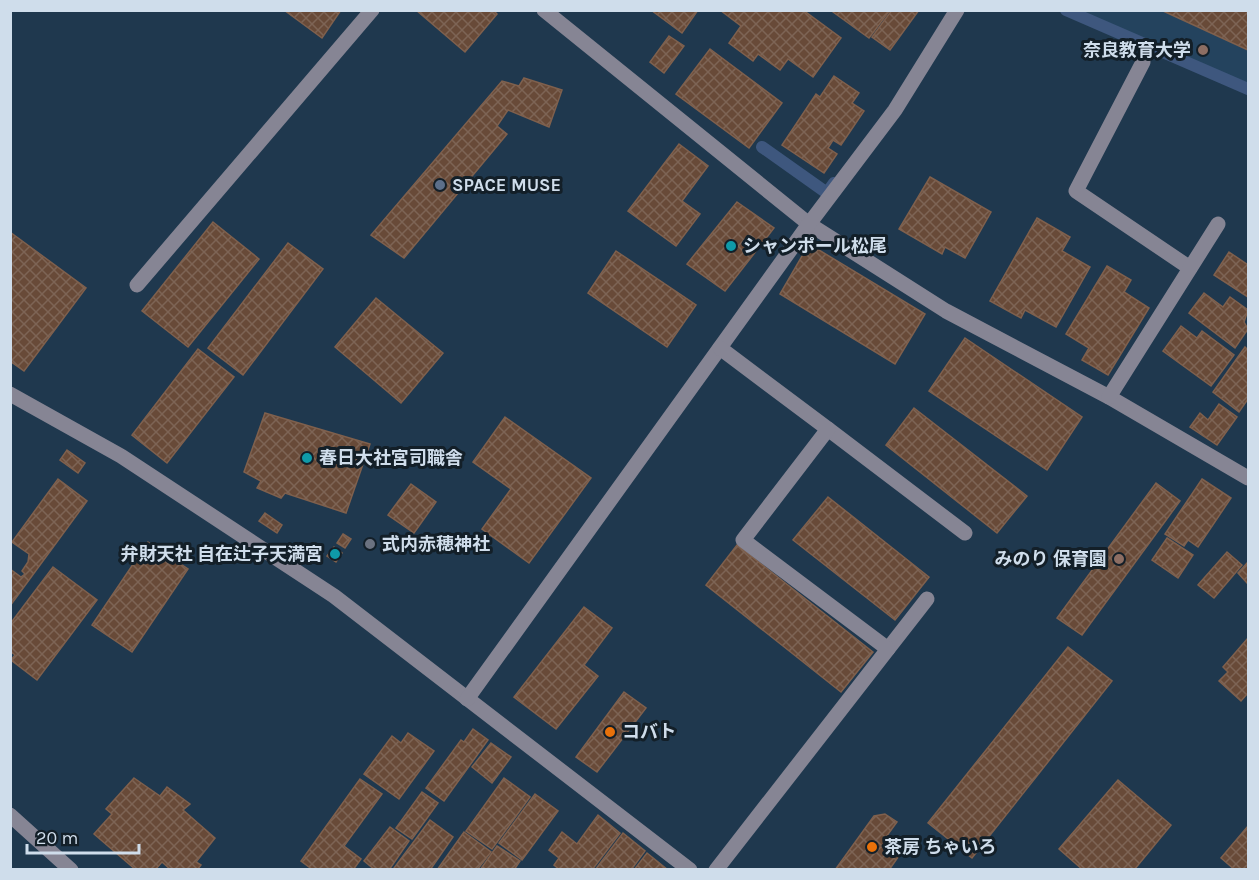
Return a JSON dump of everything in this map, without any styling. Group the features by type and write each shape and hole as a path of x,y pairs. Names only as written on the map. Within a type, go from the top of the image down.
{"street":[{"path":"137,285 372,10"},
{"path":"467,699 809,224 895,111 957,10"},
{"path":"549,12 809,224 946,311 1109,397 1248,478"},
{"path":"1143,62 1076,191 1190,268"},
{"path":"1109,397 1218,224"},
{"path":"720,348 965,533"},
{"path":"10,394 121,456 334,596 690,870"},
{"path":"828,429 743,540 888,649"},
{"path":"716,870 927,599"},
{"path":"10,815 70,870"}],"shaded area":[{"name":"奈良教育大学","path":"1066,11 1248,11 1248,89"}],"building":[{"path":"284,10 341,10 322,38"},
{"path":"416,10 493,10 497,14 465,52"},
{"path":"651,10 698,10 682,33"},
{"path":"720,10 803,10 841,38 813,77 788,59 780,70 758,54 753,61 729,43 741,26"},
{"path":"835,10 890,10 869,38 833,12"},
{"path":"892,10 919,10 890,50 872,37"},
{"path":"1161,10 1248,10 1248,50"},
{"path":"669,36 684,46 664,73 650,62"},
{"path":"710,49 782,103 749,148 676,94"},
{"path":"834,76 859,93 852,103 864,111 841,145 833,140 828,148 837,154 824,173 782,145 816,94 820,97"},
{"name":"SPACE MUSE","path":"524,78 562,90 549,127 508,110 497,126 507,134 404,258 371,235 502,81 519,86"},
{"path":"679,144 708,166 682,201 700,214 676,246 628,211"},
{"path":"930,177 991,212 965,258 945,247 942,254 899,229"},
{"name":"シャンポール松尾","path":"737,202 774,228 725,291 687,264"},
{"path":"1037,218 1070,237 1062,251 1090,267 1056,327 1025,310 1021,318 990,301"},
{"path":"213,222 259,259 188,347 142,311"},
{"path":"10,232 86,288 24,371 10,361"},
{"path":"288,243 323,269 243,375 208,348"},
{"path":"809,244 925,314 895,364 780,294"},
{"path":"616,251 696,305 667,347 588,293"},
{"path":"1229,252 1248,265 1248,297 1214,275"},
{"path":"1107,266 1131,280 1124,292 1149,308 1108,375 1082,360 1089,348 1066,334"},
{"path":"1204,293 1223,307 1230,297 1248,310 1244,322 1248,329 1235,348 1189,313"},
{"path":"376,298 443,353 401,403 335,347"},
{"path":"1181,326 1197,338 1202,331 1234,355 1211,386 1163,351"},
{"path":"965,338 1082,417 1047,470 929,391"},
{"path":"1245,347 1248,350 1248,399 1239,412 1213,392"},
{"path":"198,349 234,377 167,463 132,435"},
{"path":"1219,404 1237,417 1217,445 1190,427 1200,413 1208,420"},
{"path":"914,408 1027,496 997,533 886,445"},
{"name":"春日大社宮司職舎","path":"265,413 370,444 346,513 285,493 281,498 257,488 261,481 244,472"},
{"path":"505,417 591,478 529,563 482,529 511,489 473,462"},
{"path":"67,450 85,463 78,473 60,460"},
{"path":"58,479 87,501 10,606 10,569 21,577 25,574 22,571 28,562 29,554 12,542"},
{"path":"1202,479 1231,498 1198,547 1188,540 1184,546 1165,534"},
{"name":"みのり 保育園","path":"1156,483 1180,501 1082,635 1057,618"},
{"path":"411,484 436,502 414,533 388,515"},
{"path":"828,497 929,577 895,620 793,540"},
{"path":"265,513 282,525 277,533 259,521"},
{"path":"343,534 351,539 345,548 337,543"},
{"path":"1167,538 1193,555 1178,578 1152,560"},
{"path":"148,542 188,569 132,652 92,625"},
{"path":"737,545 873,652 841,692 706,585"},
{"name":"弁財天社 自在辻子天満宮","path":"334,547 342,553 336,562 327,556"},
{"path":"1227,552 1242,565 1214,598 1198,585"},
{"path":"1248,562 1248,584 1238,573"},
{"path":"53,567 97,600 37,680 11,660 15,655 10,651 10,624"},
{"path":"584,607 612,628 584,665 598,676 556,729 514,697"},
{"path":"1248,638 1248,693 1241,701 1219,681 1228,672 1223,667"},
{"path":"1068,647 1112,681 972,858 928,823"},
{"name":"コバト","path":"624,692 646,708 597,772 576,757"},
{"path":"473,729 488,740 444,801 426,788 461,740 464,742"},
{"path":"408,733 434,751 399,799 364,774 392,736 401,743"},
{"path":"491,743 511,757 492,783 472,767"},
{"path":"134,778 160,796 167,787 190,804 183,810 215,838 196,862 201,865 197,870 171,870 162,862 155,870 136,870 94,834 112,814 106,809"},
{"path":"504,778 530,797 492,849 466,831"},
{"path":"360,779 382,794 344,846 361,859 353,870 313,870 301,861"},
{"path":"1118,780 1171,825 1134,870 1083,870 1059,849"},
{"path":"422,792 438,803 412,839 396,828"},
{"path":"535,794 558,811 522,860 499,843"},
{"name":"茶房 ちゃいろ","path":"885,814 897,822 883,841 901,853 889,870 835,870 874,816"},
{"path":"598,815 620,833 592,870 560,870 554,865 559,858 549,850 562,832 577,844"},
{"path":"430,820 453,837 430,870 397,870 394,868"},
{"path":"1248,826 1248,870 1235,870 1221,858"},
{"path":"390,827 409,841 389,870 375,870 364,861"},
{"path":"464,832 491,852 477,870 437,870"},
{"path":"623,833 645,851 631,870 595,870"},
{"path":"497,846 520,861 514,870 480,870"},
{"path":"647,853 668,870 634,870"}],"waterway":[{"path":"1066,10 1248,89"},
{"path":"762,147 827,193 834,183"}],"place":[{"name":"奈良教育大学","path":"1203,50"},
{"name":"SPACE MUSE","path":"440,185"},
{"name":"シャンポール松尾","path":"731,246"},
{"name":"春日大社宮司職舎","path":"307,458"},
{"name":"式内赤穂神社","path":"370,544"},
{"name":"弁財天社 自在辻子天満宮","path":"335,554"},
{"name":"みのり 保育園","path":"1119,559"},
{"name":"コバト","path":"610,732"},
{"name":"茶房 ちゃいろ","path":"872,847"}]}
